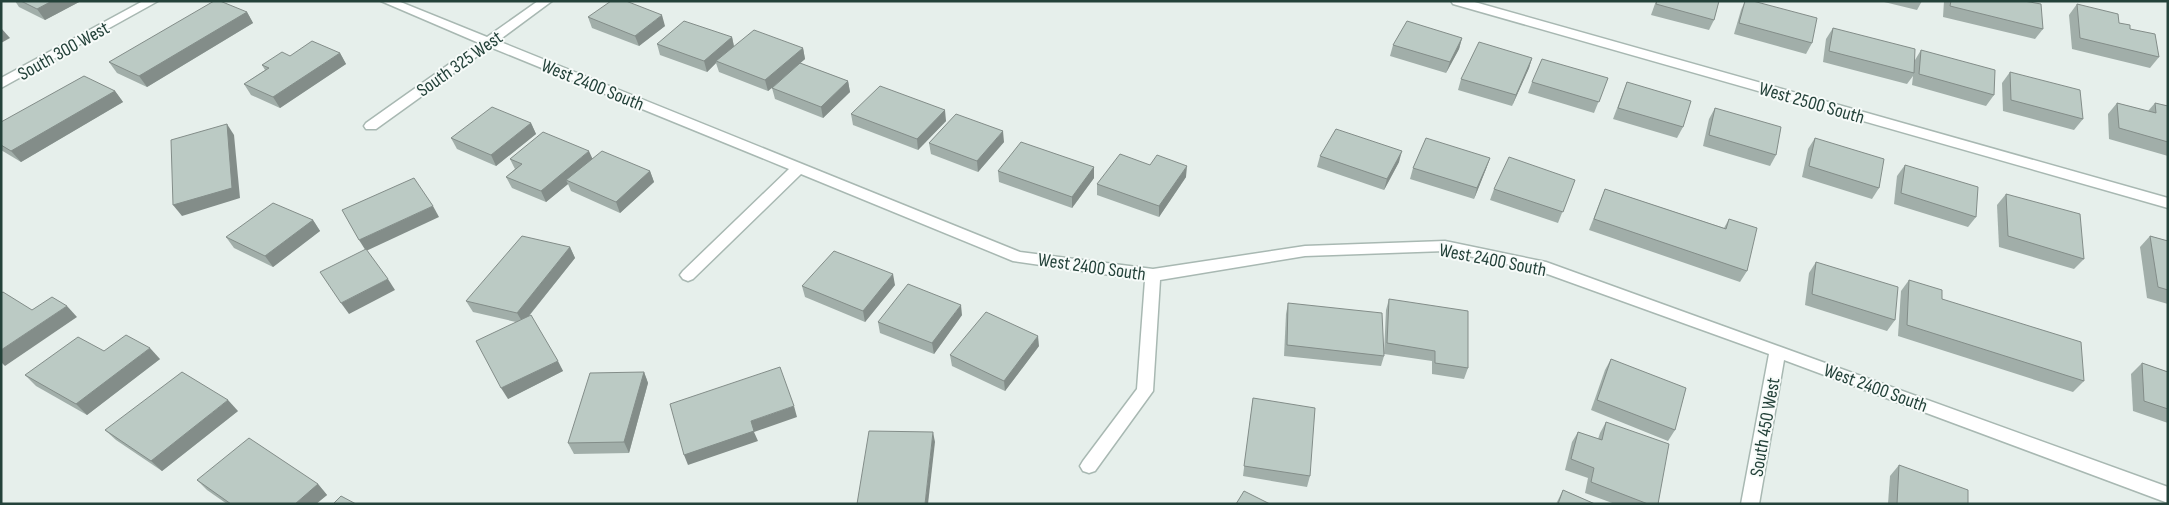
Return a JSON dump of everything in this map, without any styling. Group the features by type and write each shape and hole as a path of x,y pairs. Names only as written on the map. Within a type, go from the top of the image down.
{"street":[{"name":"South 300 West","path":"1,84 152,1"},
{"name":"West 2400 South","path":"386,1 1018,256 1153,275 1305,251 1445,246 1541,266 2168,495"},
{"name":"South 325 West","path":"371,126 546,1"},
{"name":"West 2500 South","path":"1457,1 2168,204"},
{"path":"688,275 799,168"},
{"path":"1089,466 1145,391 1153,275"},
{"name":"South 450 West","path":"1750,504 1778,351"}],"building":[{"path":"21,1 52,1 37,9"},
{"path":"214,1 220,1 247,12 139,76 109,62"},
{"path":"611,1 626,1 662,15 635,36 588,17"},
{"path":"1657,1 1719,1 1714,20 1656,4"},
{"path":"1745,1 1753,1 1817,18 1812,43 1739,23"},
{"path":"1951,1 2024,1 2041,4 2043,29 1950,6"},
{"path":"2077,4 2118,14 2119,23 2130,25 2130,29 2155,34 2159,57 2080,38"},
{"path":"684,21 732,37 704,61 657,44"},
{"path":"1407,21 1462,38 1450,62 1393,45"},
{"path":"1833,28 1915,49 1914,73 1829,51"},
{"path":"754,30 803,48 765,80 716,61"},
{"path":"312,41 340,53 273,97 244,84 269,68 262,65 282,52 290,56"},
{"path":"1479,42 1532,58 1516,95 1461,79"},
{"path":"1921,50 1995,70 1994,95 1919,74"},
{"path":"1542,59 1608,78 1599,102 1532,82"},
{"path":"800,63 848,81 821,107 772,88"},
{"path":"2010,72 2080,90 2083,119 2011,100"},
{"path":"84,76 115,91 11,151 1,145 1,122"},
{"path":"1627,82 1691,101 1683,127 1618,108"},
{"path":"880,86 945,110 917,139 851,114"},
{"path":"2117,103 2156,113 2155,103 2168,106 2168,142 2119,128"},
{"path":"492,107 531,123 491,155 451,138"},
{"path":"1715,108 1781,127 1776,155 1709,135"},
{"path":"956,114 1003,131 977,161 929,143"},
{"path":"227,124 232,188 173,205 171,140"},
{"path":"1336,129 1402,151 1387,179 1320,156"},
{"path":"543,132 589,151 541,191 506,177 522,164 510,159"},
{"path":"1426,138 1490,158 1477,188 1413,168"},
{"path":"1815,138 1884,159 1879,188 1809,166"},
{"path":"1021,142 1094,167 1072,197 998,171"},
{"path":"602,151 650,171 616,202 566,180"},
{"path":"1120,154 1150,165 1157,155 1187,166 1159,206 1097,184"},
{"path":"1509,157 1575,180 1563,212 1494,189"},
{"path":"1905,165 1978,187 1976,217 1901,193"},
{"path":"414,178 433,206 359,240 342,210"},
{"path":"1605,189 1726,229 1729,219 1757,228 1747,271 1594,219"},
{"path":"2006,194 2080,214 2084,259 2008,236"},
{"path":"273,203 313,220 265,256 226,237"},
{"path":"522,236 570,247 517,313 466,301"},
{"path":"2150,236 2168,241 2168,290 2158,287"},
{"path":"366,249 388,279 341,303 320,272"},
{"path":"834,251 893,274 863,311 802,286"},
{"path":"1816,262 1898,287 1895,320 1812,294"},
{"path":"1909,280 1942,290 1942,299 2081,342 2084,381 1907,325"},
{"path":"908,284 961,305 932,343 878,322"},
{"path":"3,292 32,310 52,297 67,306 1,350 1,293"},
{"path":"1389,299 1468,311 1468,368 1435,363 1435,351 1387,343"},
{"path":"1288,303 1382,313 1384,356 1287,345"},
{"path":"986,312 1038,336 1004,381 950,355"},
{"path":"531,315 558,361 501,388 476,341"},
{"path":"126,335 150,348 76,404 25,375 78,337 104,351"},
{"path":"1611,359 1686,388 1675,430 1597,400"},
{"path":"2142,363 2168,372 2168,409 2144,401"},
{"path":"780,367 794,406 751,421 754,431 684,455 670,404"},
{"path":"182,372 228,400 151,461 105,430"},
{"path":"644,372 624,442 568,443 590,373"},
{"path":"1253,398 1315,408 1310,476 1244,466"},
{"path":"1606,422 1669,444 1658,504 1648,504 1591,482 1594,468 1571,459 1578,432 1602,440"},
{"path":"869,431 933,432 925,504 857,504"},
{"path":"249,438 318,484 295,504 231,504 197,480"},
{"path":"1899,465 1968,490 1968,504 1897,504"},
{"path":"1563,490 1595,504 1558,504"},
{"path":"1244,491 1270,504 1236,504"},
{"path":"341,496 356,504 333,504"}]}
